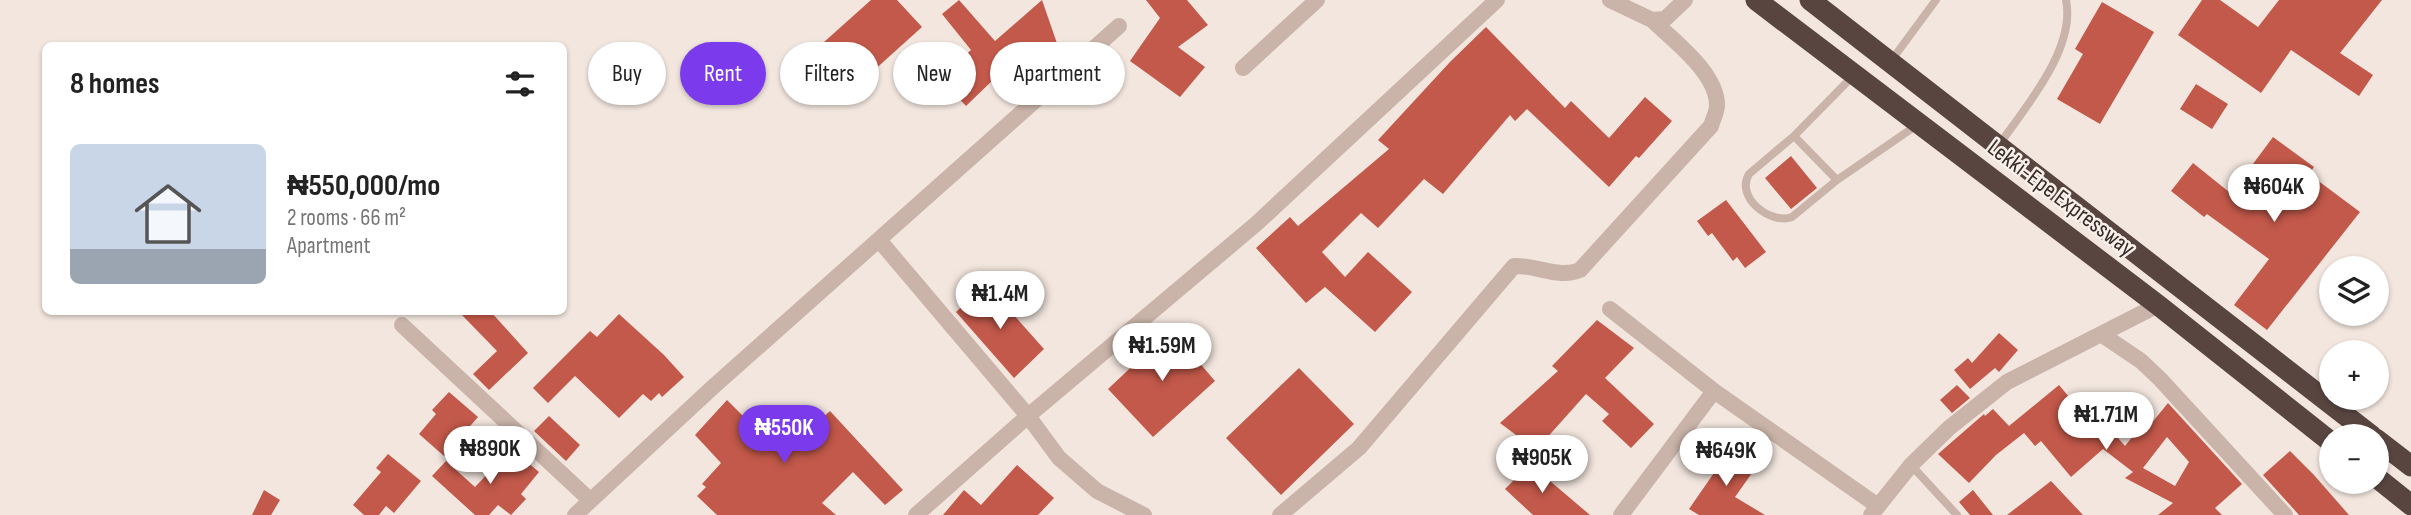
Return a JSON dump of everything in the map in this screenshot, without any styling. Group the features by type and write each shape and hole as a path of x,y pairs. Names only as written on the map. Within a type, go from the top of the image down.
{"highway":[{"name":"Lekki-Epe Expressway","path":"1756,0 2158,305 2319,432"},
{"name":"Lekki-Epe Expressway","path":"1810,0 2357,424"},
{"path":"2389,449 2411,466"},
{"path":"2389,487 2411,505"}],"street":[{"path":"1243,68 1317,0"},
{"path":"916,515 1028,415 1256,224 1497,0"},
{"path":"1280,515 1359,448 1514,266 1568,275 1580,270 1711,126 1718,108 1715,89 1706,74 1652,20 1610,0"},
{"path":"1652,20 1665,19 1685,0"},
{"path":"575,515 713,387 1119,26"},
{"path":"879,240 1028,415 1059,458 1097,491 1144,515"},
{"path":"1610,309 1714,391 1875,510 1912,465 1949,428 2007,382 2158,305"},
{"path":"402,325 590,500"},
{"path":"2101,334 2160,379 2285,515"},
{"path":"1622,515 1714,391"}],"lane":[{"path":"1891,61 1936,0"},
{"path":"1999,145 2042,82 2059,50 2067,30 2069,13 2066,0"},
{"path":"1855,74 1794,136 1749,174 1745,180 1746,188 1756,207 1771,217 1787,219 1837,180 1919,124"},
{"path":"1794,136 1837,180"},
{"path":"1912,465 1957,515"}],"building":[{"path":"871,0 897,0 922,27 905,42 893,42 893,53 879,66 879,42 824,42"},
{"path":"959,0 995,41 1042,0 1057,42 990,42 990,83 976,96 976,42 965,42 942,14"},
{"path":"1146,0 1187,0 1208,25 1178,47 1205,67 1180,97 1130,61 1160,18"},
{"path":"2202,0 2220,0 2258,27 2279,0 2382,0 2340,53 2373,75 2359,96 2291,50 2261,93 2178,35"},
{"path":"2102,2 2154,32 2100,124 2057,99 2083,54 2075,49"},
{"path":"1486,27 1565,108 1571,101 1609,138 1645,97 1672,121 1609,187 1527,109 1515,121 1510,115 1443,194 1424,179 1378,228 1361,213 1322,252 1345,277 1368,252 1412,292 1375,332 1325,287 1306,303 1256,248 1290,217 1298,226 1389,149 1378,140"},
{"path":"2196,84 2228,104 2212,129 2180,109"},
{"path":"2273,137 2314,167 2309,174 2360,212 2325,256 2319,256 2319,264 2267,330 2234,305 2269,259 2207,214 2204,217 2171,191 2193,163 2239,200 2258,174 2250,168"},
{"path":"1791,156 1817,188 1791,209 1765,178"},
{"path":"1726,200 1766,252 1745,268 1737,257 1733,261 1712,233 1708,236 1697,221"},
{"path":"986,284 1044,349 1014,378 956,312"},
{"path":"619,314 684,377 662,397 659,393 651,401 643,394 619,418 575,376 548,403 533,388 590,331 597,337"},
{"path":"462,315 494,315 528,353 489,390 473,374 497,351"},
{"path":"1597,320 1634,348 1605,378 1654,424 1631,448 1602,421 1609,414 1586,394 1536,450 1500,423 1558,371 1552,366"},
{"path":"1168,326 1215,381 1153,437 1108,389 1143,356 1140,353"},
{"path":"1999,333 2018,350 1999,372 1995,368 1970,389 1954,370 1968,358 1972,363"},
{"path":"1299,368 1354,424 1281,495 1226,438"},
{"path":"1957,385 1970,398 1952,413 1940,400"},
{"path":"2059,385 2090,422 2098,415 2125,446 2141,426 2146,430 2168,403 2242,484 2215,508 2222,515 2158,515 2173,503 2125,478 2133,472 2103,449 2071,477 2041,441 2035,446 2024,433 1996,455 1969,483 1938,454 1993,409 2009,426","holes":["2167,437 2189,462 2175,486 2143,468"]},
{"path":"449,392 478,417 444,456 419,434 436,414 432,410"},
{"path":"727,400 761,434 790,408 810,429 830,411 903,490 885,505 853,472 822,503 836,515 717,515 697,496 706,487 702,484 721,463 695,435"},
{"path":"549,416 580,445 566,461 534,431"},
{"path":"1732,447 1757,466 1735,497 1765,515 1699,515 1689,509"},
{"path":"514,451 539,472 521,494 526,499 511,515 498,505 489,515 475,515 432,476 446,461 475,487 493,468 497,472"},
{"path":"2290,451 2319,481 2319,494 2331,494 2349,515 2299,515 2263,475"},
{"path":"388,454 421,481 394,513 386,506 379,515 364,515 353,505 381,472 376,468"},
{"path":"1530,464 1590,515 1533,515 1505,489"},
{"path":"1017,465 1054,498 1038,515 943,515 964,490 981,505"},
{"path":"2051,481 2083,515 2007,515"},
{"path":"264,490 280,500 271,515 252,515"},
{"path":"1973,490 1993,515 1970,515 1959,502"}]}
